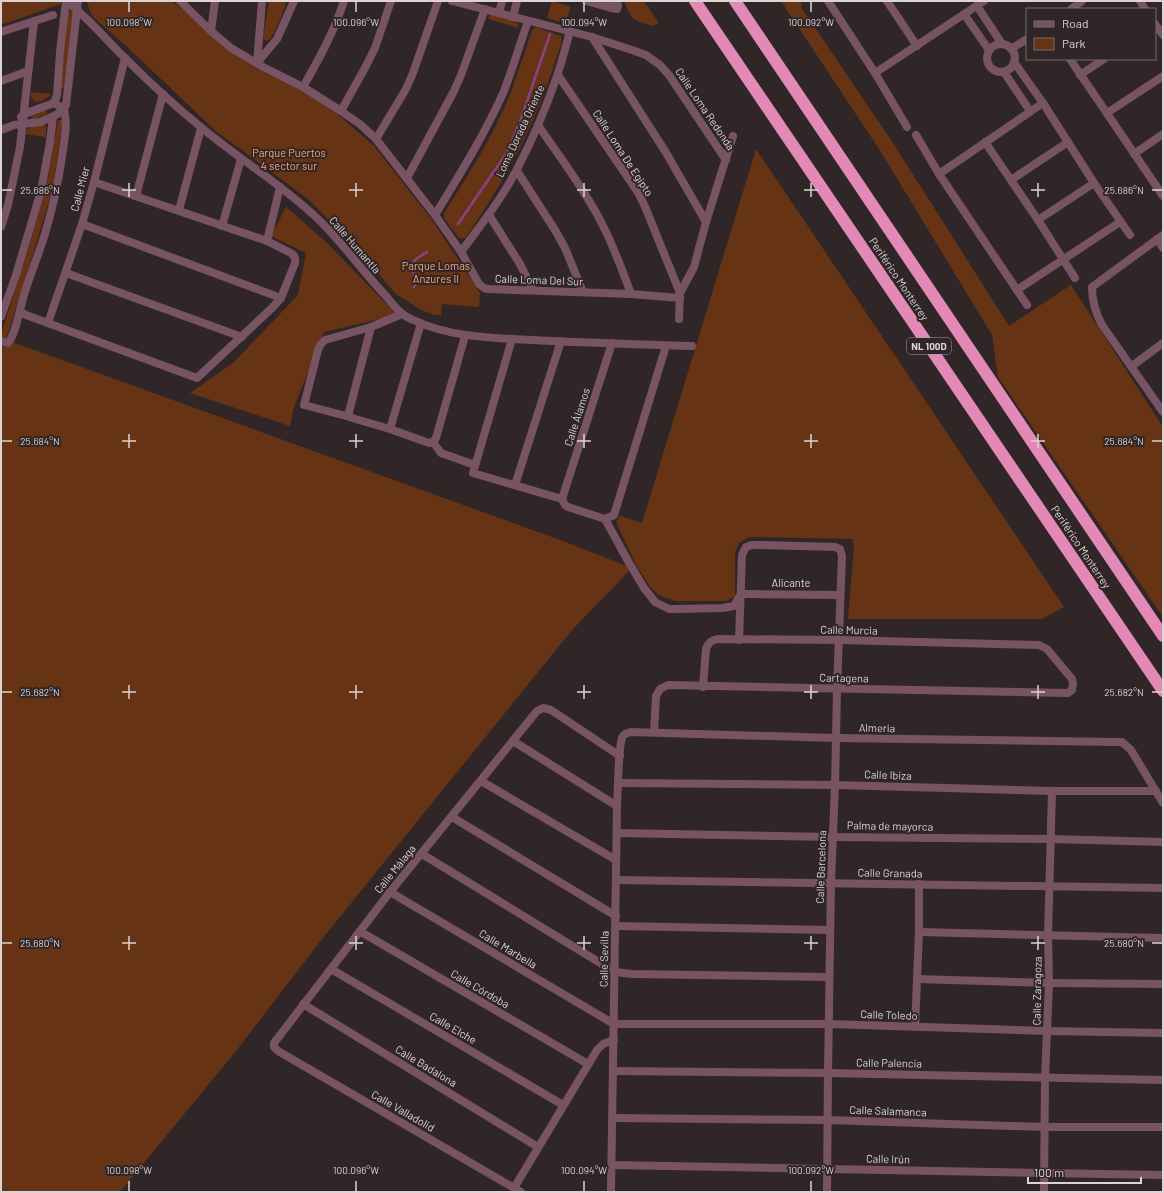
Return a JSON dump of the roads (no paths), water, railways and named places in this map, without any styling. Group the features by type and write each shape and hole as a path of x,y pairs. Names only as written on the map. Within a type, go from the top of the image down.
{"highway":[{"name":"Periférico Monterrey","path":"695,1 1163,691"},
{"name":"Periférico Monterrey","path":"734,1 1163,636"}],"street":[{"name":"Calle Humantla","path":"66,1 77,5 125,58 202,128 298,201 318,219 337,238 378,288 402,314 442,331 466,336 692,346"},
{"path":"14,125 24,114 54,103 57,95 66,1"},
{"name":"Calle Loma Del Sur","path":"180,1 231,48 303,87 361,125 376,139 435,214 461,252 479,284 484,288 680,296"},
{"path":"211,31 215,1"},
{"path":"257,63 262,1"},
{"path":"257,63 277,39 294,1"},
{"path":"303,87 324,50 338,19 344,1"},
{"path":"341,111 375,48 391,1"},
{"path":"376,139 406,89 438,1"},
{"name":"Calle Loma Redonda","path":"452,1 592,37 646,55 660,65 669,75 726,160"},
{"path":"499,13 502,1"},
{"path":"513,17 517,1"},
{"path":"586,1 617,9 618,5 610,1"},
{"path":"828,1 875,73 907,127"},
{"path":"1072,8 1082,1"},
{"path":"891,2 917,46"},
{"path":"875,73 980,4 1002,44"},
{"path":"1,342 8,343 11,339 57,188 65,135 66,117 64,109 67,97 77,5"},
{"path":"407,178 462,75 485,10"},
{"path":"964,14 989,50"},
{"path":"1,32 53,15"},
{"path":"1,227 16,171 23,124 34,21"},
{"path":"435,214 466,166 486,128 504,90 528,21"},
{"path":"1156,26 1163,36"},
{"name":"Loma Dorada Oriente","path":"461,252 489,215 516,171 538,125 558,75 570,31"},
{"path":"592,37 665,151 706,222"},
{"path":"1011,50 1026,40"},
{"path":"1002,44 1007,45 1011,50 1014,55 1014,62 1012,67 1004,72 995,71 988,64 987,54 992,47 1002,44"},
{"name":"Calle Mier","path":"48,323 82,224 125,58"},
{"path":"1071,60 1163,194"},
{"path":"1080,75 1102,60"},
{"path":"1014,62 1043,103 1094,183 1130,235"},
{"path":"1,81 28,71"},
{"path":"1004,72 1030,111"},
{"name":"Calle Loma De Egipto","path":"558,75 639,194 680,296"},
{"path":"1106,113 1163,76"},
{"path":"136,196 163,94"},
{"path":"54,103 64,109"},
{"path":"939,174 1043,103"},
{"path":"1,130 14,125 40,122 64,109"},
{"path":"1,317 16,275 41,191 53,116"},
{"path":"538,125 585,194 600,220 615,251 631,294"},
{"path":"179,210 202,128"},
{"path":"1134,154 1163,134"},
{"path":"916,135 939,174 1027,305"},
{"path":"679,319 680,296 694,267 706,222 733,136"},
{"path":"985,142 1075,278"},
{"path":"1011,180 1068,142"},
{"path":"222,226 241,159"},
{"path":"516,171 565,248 584,292"},
{"path":"20,311 26,315 197,378 242,337 281,298 296,260 291,252 179,210 94,182"},
{"path":"1038,220 1094,183"},
{"path":"267,242 280,187"},
{"path":"489,215 517,258 533,290"},
{"path":"1017,290 1120,222"},
{"path":"82,224 281,298"},
{"path":"1163,248 1160,237 1092,287 1094,305 1102,325 1132,366 1160,400 1163,412"},
{"path":"66,273 242,337"},
{"path":"402,314 371,327 325,340 318,350 304,405 390,429 428,443 433,442 436,438 466,336"},
{"path":"390,429 422,323"},
{"path":"350,417 349,412 371,327"},
{"path":"512,339 473,473 562,499 568,507 605,519 614,515 666,346"},
{"path":"515,485 561,341"},
{"name":"Calle Álamos","path":"562,499 612,343"},
{"path":"1132,366 1163,343"},
{"path":"433,442 441,453 476,466"},
{"path":"605,519 644,588 652,599 662,606 676,609 729,608 734,606 741,594"},
{"name":"Calle Barcelona","path":"741,594 742,555 746,547 835,547 840,549 842,556 829,977 827,1192"},
{"path":"739,640 741,594"},
{"name":"Alicante","path":"741,594 840,595"},
{"name":"Calle Murcia","path":"703,687 706,649 708,644 715,639 839,640 1034,644 1047,649 1072,679 1072,690"},
{"name":"Cartagena","path":"654,732 656,696 660,689 668,685 703,687 1068,693 1072,690"},
{"name":"Calle Málaga","path":"274,1047 276,1040 361,932 390,892 537,710 543,708 551,710 620,756"},
{"name":"Almeria","path":"631,732 836,738 1122,742 1131,750 1156,791"},
{"name":"Calle Sevilla","path":"611,1192 617,806 620,756 623,736 631,732"},
{"path":"513,741 617,806"},
{"path":"481,780 616,860"},
{"name":"Calle Ibiza","path":"619,783 835,785 1052,791 1156,791"},
{"name":"Calle Zaragoza","path":"1044,1192 1045,1078 1049,983 1048,935 1052,791"},
{"path":"1156,791 1163,802"},
{"path":"452,817 616,916"},
{"name":"Palma de mayorca","path":"617,833 1163,842"},
{"path":"422,854 615,972 641,974 829,977"},
{"name":"Calle Granada","path":"616,880 1163,888"},
{"path":"915,1027 919,932 919,884"},
{"name":"Calle Marbella","path":"390,892 614,1024"},
{"path":"616,926 830,930"},
{"name":"Calle Córdoba","path":"361,932 588,1064"},
{"path":"919,932 1163,938"},
{"name":"Calle Elche","path":"331,969 563,1105"},
{"path":"917,979 1049,983 1163,984"},
{"name":"Calle Badalona","path":"303,1004 538,1147"},
{"name":"Calle Toledo","path":"614,1024 829,1024 1047,1031 1163,1032"},
{"path":"518,1190 538,1147 588,1064 603,1044 614,1040"},
{"name":"Calle Valladolid","path":"274,1047 278,1051 518,1190"},
{"name":"Calle Palencia","path":"614,1071 828,1073 1163,1080"},
{"name":"Calle Salamanca","path":"613,1118 828,1120 1045,1127 1163,1127"},
{"name":"Calle Irún","path":"612,1164 1163,1175"}],"waterway":[{"path":"458,224 508,151 521,119 550,34"},
{"path":"414,287 414,262 427,252"}],"park label":[{"name":"Parque Puertos 4 sector sur","path":"289,159"},
{"name":"Parque Lomas Anzures II","path":"436,272"}]}
